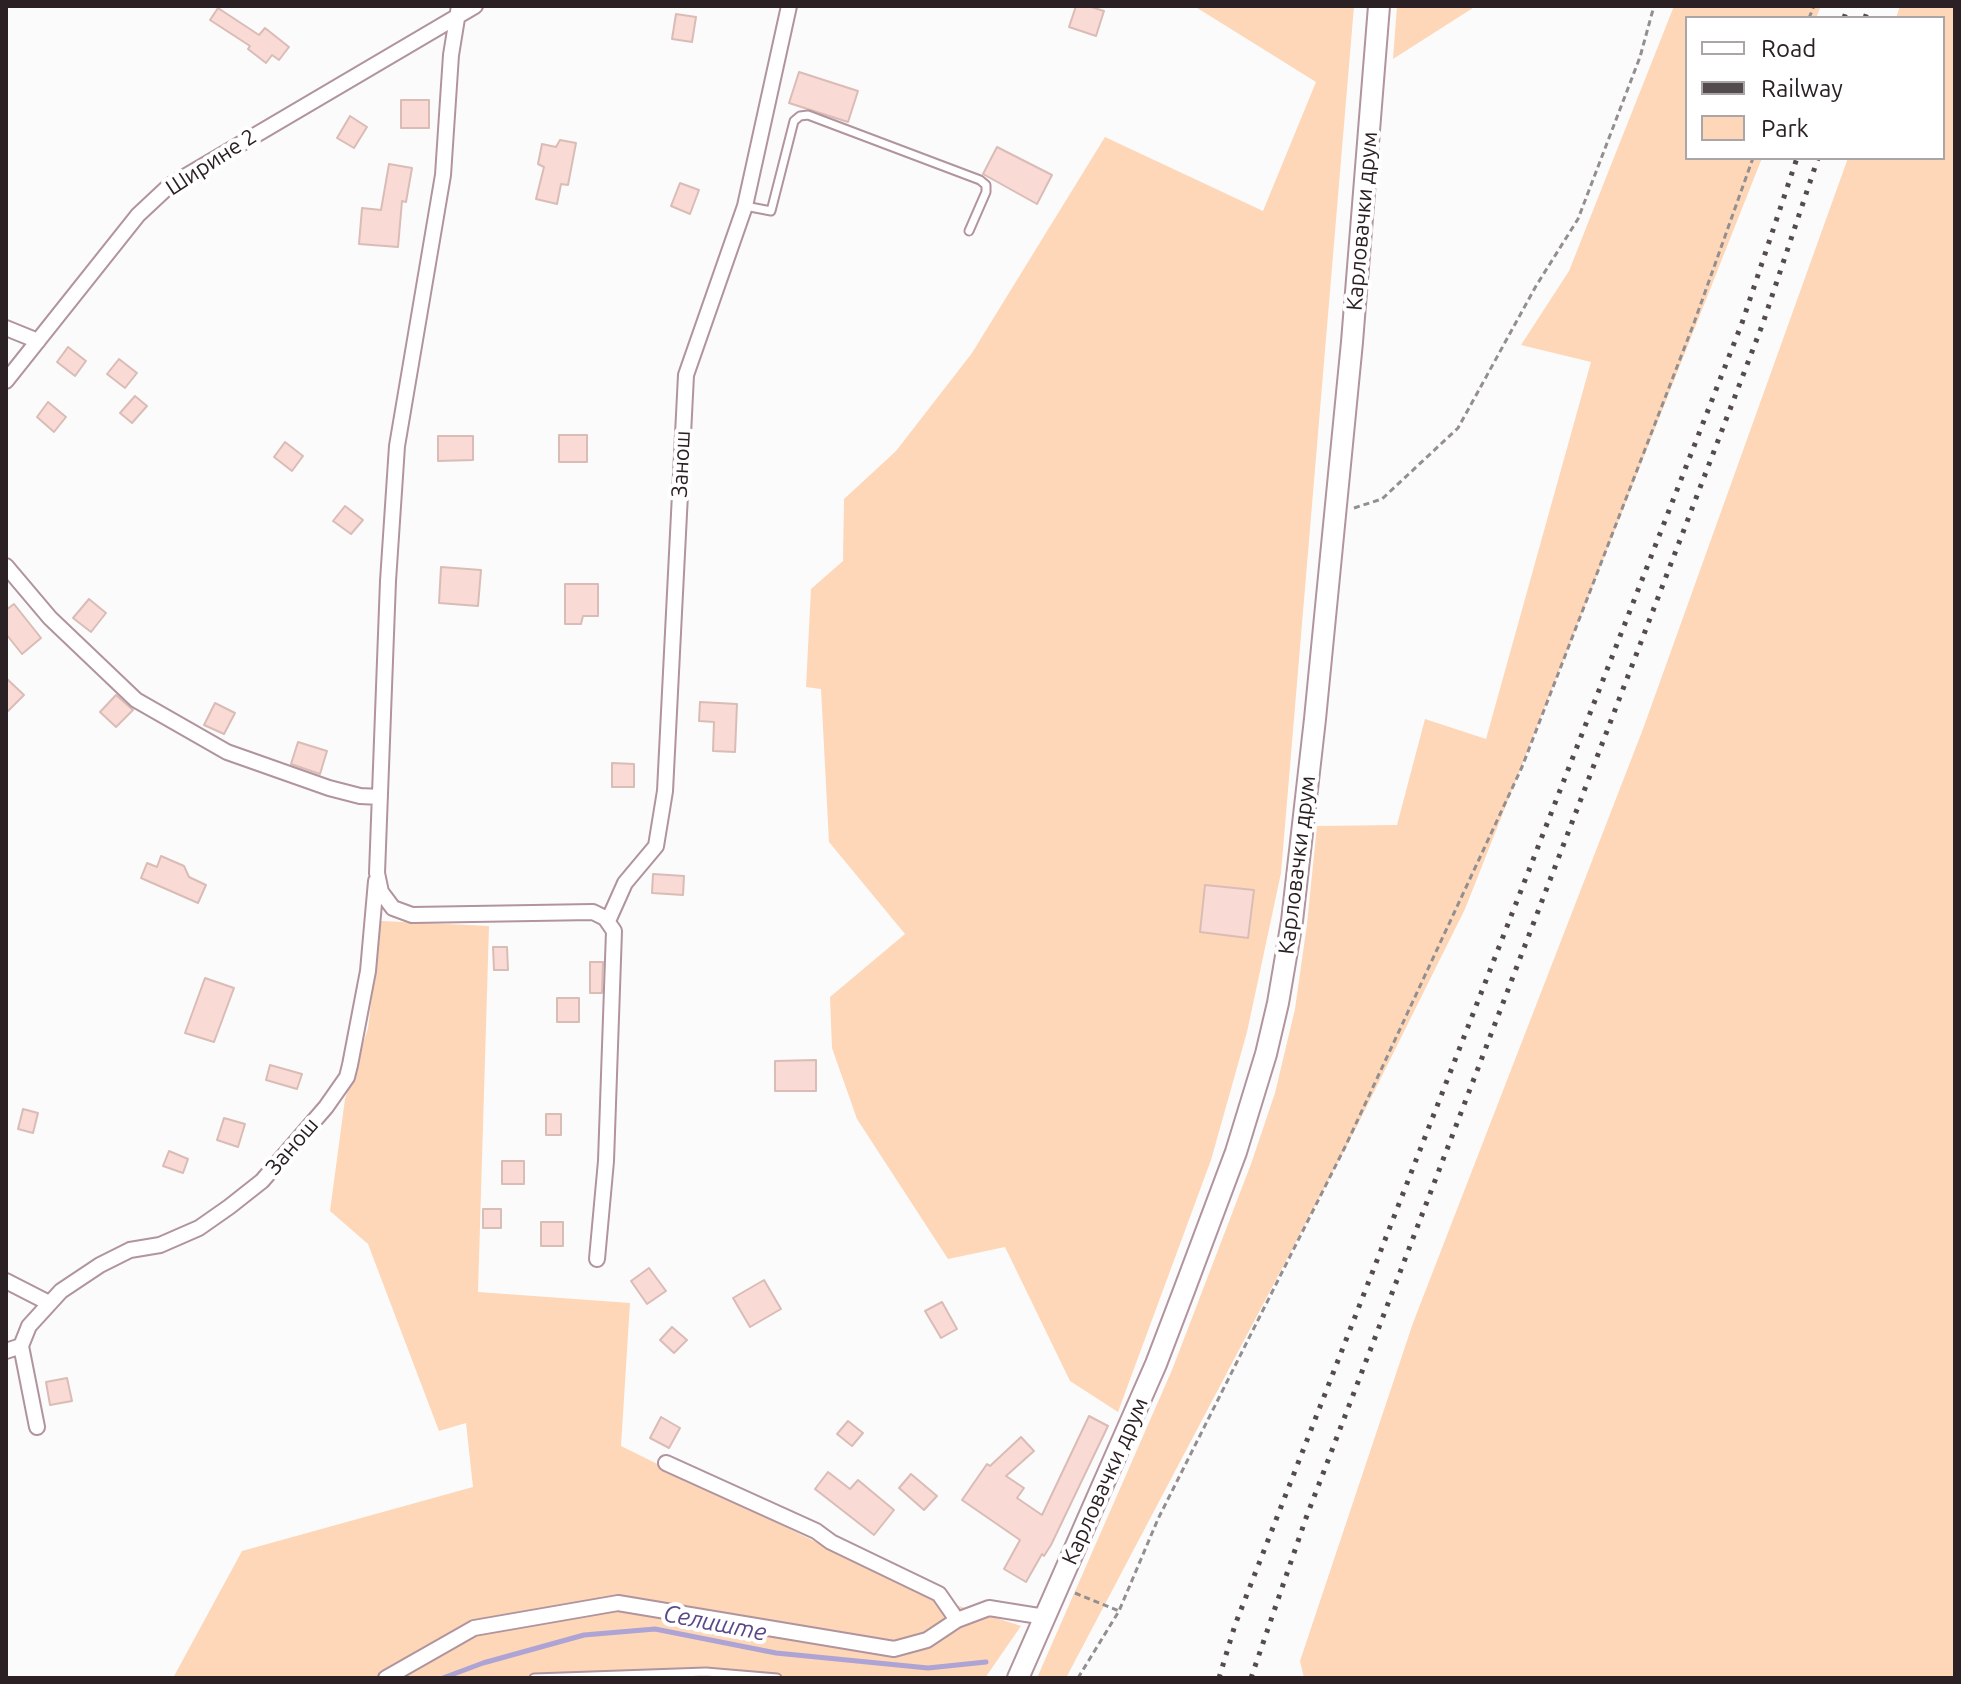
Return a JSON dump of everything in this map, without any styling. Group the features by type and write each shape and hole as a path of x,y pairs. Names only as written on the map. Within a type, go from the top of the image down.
{"main road":[{"name":"Карловачки друм","path":"1018,1678 1156,1364 1236,1152 1266,1054 1292,921 1335,515 1368,162 1379,6"}],"street":[{"name":"Ширине 2","path":"38,341 138,215 169,186 458,10 475,6"},
{"name":"Занош","path":"377,873 381,892 393,908 412,915 584,911 593,912 608,921 625,883 656,846 665,791 686,375 745,206 789,6"},
{"name":"Занош","path":"21,1346 29,1326 61,1291 100,1265 130,1250 160,1245 199,1228 262,1181 326,1107 347,1077 368,971 377,873 388,581 397,446 443,175 451,55 458,10"},
{"path":"6,328 38,341 6,381"},
{"path":"6,566 50,618 136,700 227,752 329,788 360,796 380,797"},
{"path":"597,1259 606,1161 615,942 614,931 608,921"},
{"path":"6,1281 49,1303"},
{"path":"6,1351 21,1346 37,1427"},
{"path":"666,1463 816,1531 831,1542 939,1594 957,1620"},
{"path":"386,1678 474,1628 618,1603 894,1649 927,1640 957,1620 989,1608 1045,1617"}],"lane":[{"path":"745,206 771,211 794,121 808,115 980,180 986,185 986,192 969,231"},
{"path":"534,1678 706,1672 777,1678"}],"path":[{"path":"1335,515 1382,499 1458,428 1536,286 1578,219 1640,57 1654,6"},
{"path":"1078,1678 1119,1611 1158,1519 1346,1145 1522,767 1688,338 1752,160"},
{"path":"1058,1586 1119,1611"}],"green space":[{"path":"1194,6 1354,6 1281,873 1247,1032 1211,1160 1118,1412 1070,1381 1005,1247 948,1259 857,1119 832,1048 830,997 905,934 829,842 821,689 806,687 811,589 843,561 844,499 896,451 972,353 1105,137 1263,211 1316,82"},
{"path":"1397,6 1476,6 1393,59"},
{"path":"1674,6 1821,6 1817,16 1685,16 1685,160 1761,160 1465,909 1356,1128 1066,1678 1037,1678 1172,1370 1275,1093 1295,1009 1317,826 1397,825 1425,719 1486,739 1591,362 1521,345 1569,271"},
{"path":"1900,6 1955,6 1955,1678 1304,1678 1300,1661 1413,1323 1643,729 1847,160 1945,160 1945,16 1897,16"},
{"path":"381,921 489,926 478,1292 630,1303 621,1446 883,1575 956,1605 1021,1626 985,1678 173,1678 242,1551 473,1487 466,1423 439,1431 368,1244 330,1211 345,1099 368,1028"}],"building":[{"path":"1076,6 1104,11 1096,36 1069,27"},
{"path":"218,8 259,35 265,28 289,47 279,60 272,55 266,63 248,49 250,46 210,20"},
{"path":"676,14 696,17 692,42 672,39"},
{"path":"799,72 858,91 848,122 789,103"},
{"path":"401,100 429,100 429,128 401,128"},
{"path":"350,116 367,127 354,148 337,138"},
{"path":"560,140 576,143 568,185 561,184 557,204 536,199 544,167 538,164 542,144 556,147"},
{"path":"997,147 1052,175 1037,204 983,174"},
{"path":"389,164 412,168 406,202 402,201 398,247 359,244 362,208 381,210"},
{"path":"680,183 699,190 690,214 671,206"},
{"path":"68,347 86,361 75,376 57,362"},
{"path":"119,359 137,373 125,388 107,374"},
{"path":"135,396 147,406 132,423 120,413"},
{"path":"48,402 66,417 54,432 37,417"},
{"path":"559,435 587,435 587,462 559,462"},
{"path":"438,436 473,436 473,460 438,461"},
{"path":"285,442 303,456 292,471 274,457"},
{"path":"345,506 363,520 351,534 333,521"},
{"path":"441,567 481,570 478,606 439,603"},
{"path":"565,584 598,584 598,616 583,616 581,624 565,624"},
{"path":"89,599 106,613 91,632 73,618"},
{"path":"14,604 41,638 22,654 6,634 6,610"},
{"path":"6,678 24,695 6,713"},
{"path":"116,695 133,710 116,727 100,712"},
{"path":"700,702 737,704 735,752 713,751 714,722 699,721"},
{"path":"215,703 235,713 224,734 204,725"},
{"path":"298,742 327,751 320,774 291,764"},
{"path":"612,763 634,764 634,787 612,787"},
{"path":"161,856 184,866 189,877 206,885 198,903 141,878 147,863 157,867"},
{"path":"653,874 684,876 683,895 652,893"},
{"path":"1205,885 1254,890 1248,938 1200,932"},
{"path":"493,947 507,947 508,970 494,970"},
{"path":"590,962 603,962 602,993 590,993"},
{"path":"205,978 234,988 214,1042 185,1033"},
{"path":"557,998 579,998 579,1022 557,1022"},
{"path":"816,1060 816,1091 775,1091 775,1061"},
{"path":"270,1065 302,1074 297,1089 266,1080"},
{"path":"23,1109 38,1113 33,1133 18,1129"},
{"path":"546,1114 561,1114 561,1135 546,1135"},
{"path":"224,1118 245,1124 238,1147 217,1140"},
{"path":"169,1151 188,1159 183,1173 163,1166"},
{"path":"502,1161 524,1161 524,1184 502,1184"},
{"path":"483,1209 501,1209 501,1228 483,1228"},
{"path":"541,1222 563,1222 563,1246 541,1246"},
{"path":"649,1268 666,1291 647,1304 631,1281"},
{"path":"764,1280 781,1309 750,1327 733,1298"},
{"path":"942,1302 957,1329 941,1338 925,1311"},
{"path":"672,1327 687,1340 674,1353 660,1340"},
{"path":"67,1378 72,1401 50,1405 46,1382"},
{"path":"1089,1416 1108,1426 1051,1545 1044,1556 1042,1554 1026,1582 1004,1569 1020,1540 962,1500 987,1464 990,1466 1021,1437 1034,1451 1006,1476 1024,1488 1017,1498 1042,1515"},
{"path":"661,1417 680,1428 669,1448 650,1438"},
{"path":"848,1421 863,1433 852,1446 837,1434"},
{"path":"828,1472 850,1489 858,1480 894,1510 874,1535 815,1489"},
{"path":"911,1474 937,1496 924,1510 899,1488"}],"waterway":[{"name":"Селиште","path":"443,1678 483,1663 584,1635 655,1629 776,1653 928,1668 986,1662"}],"railway":[{"path":"1845,16 1848,6"},
{"path":"1866,16 1869,6"},
{"path":"1219,1678 1235,1625 1742,323 1796,160"},
{"path":"1251,1678 1306,1518 1763,323 1817,160"}]}
